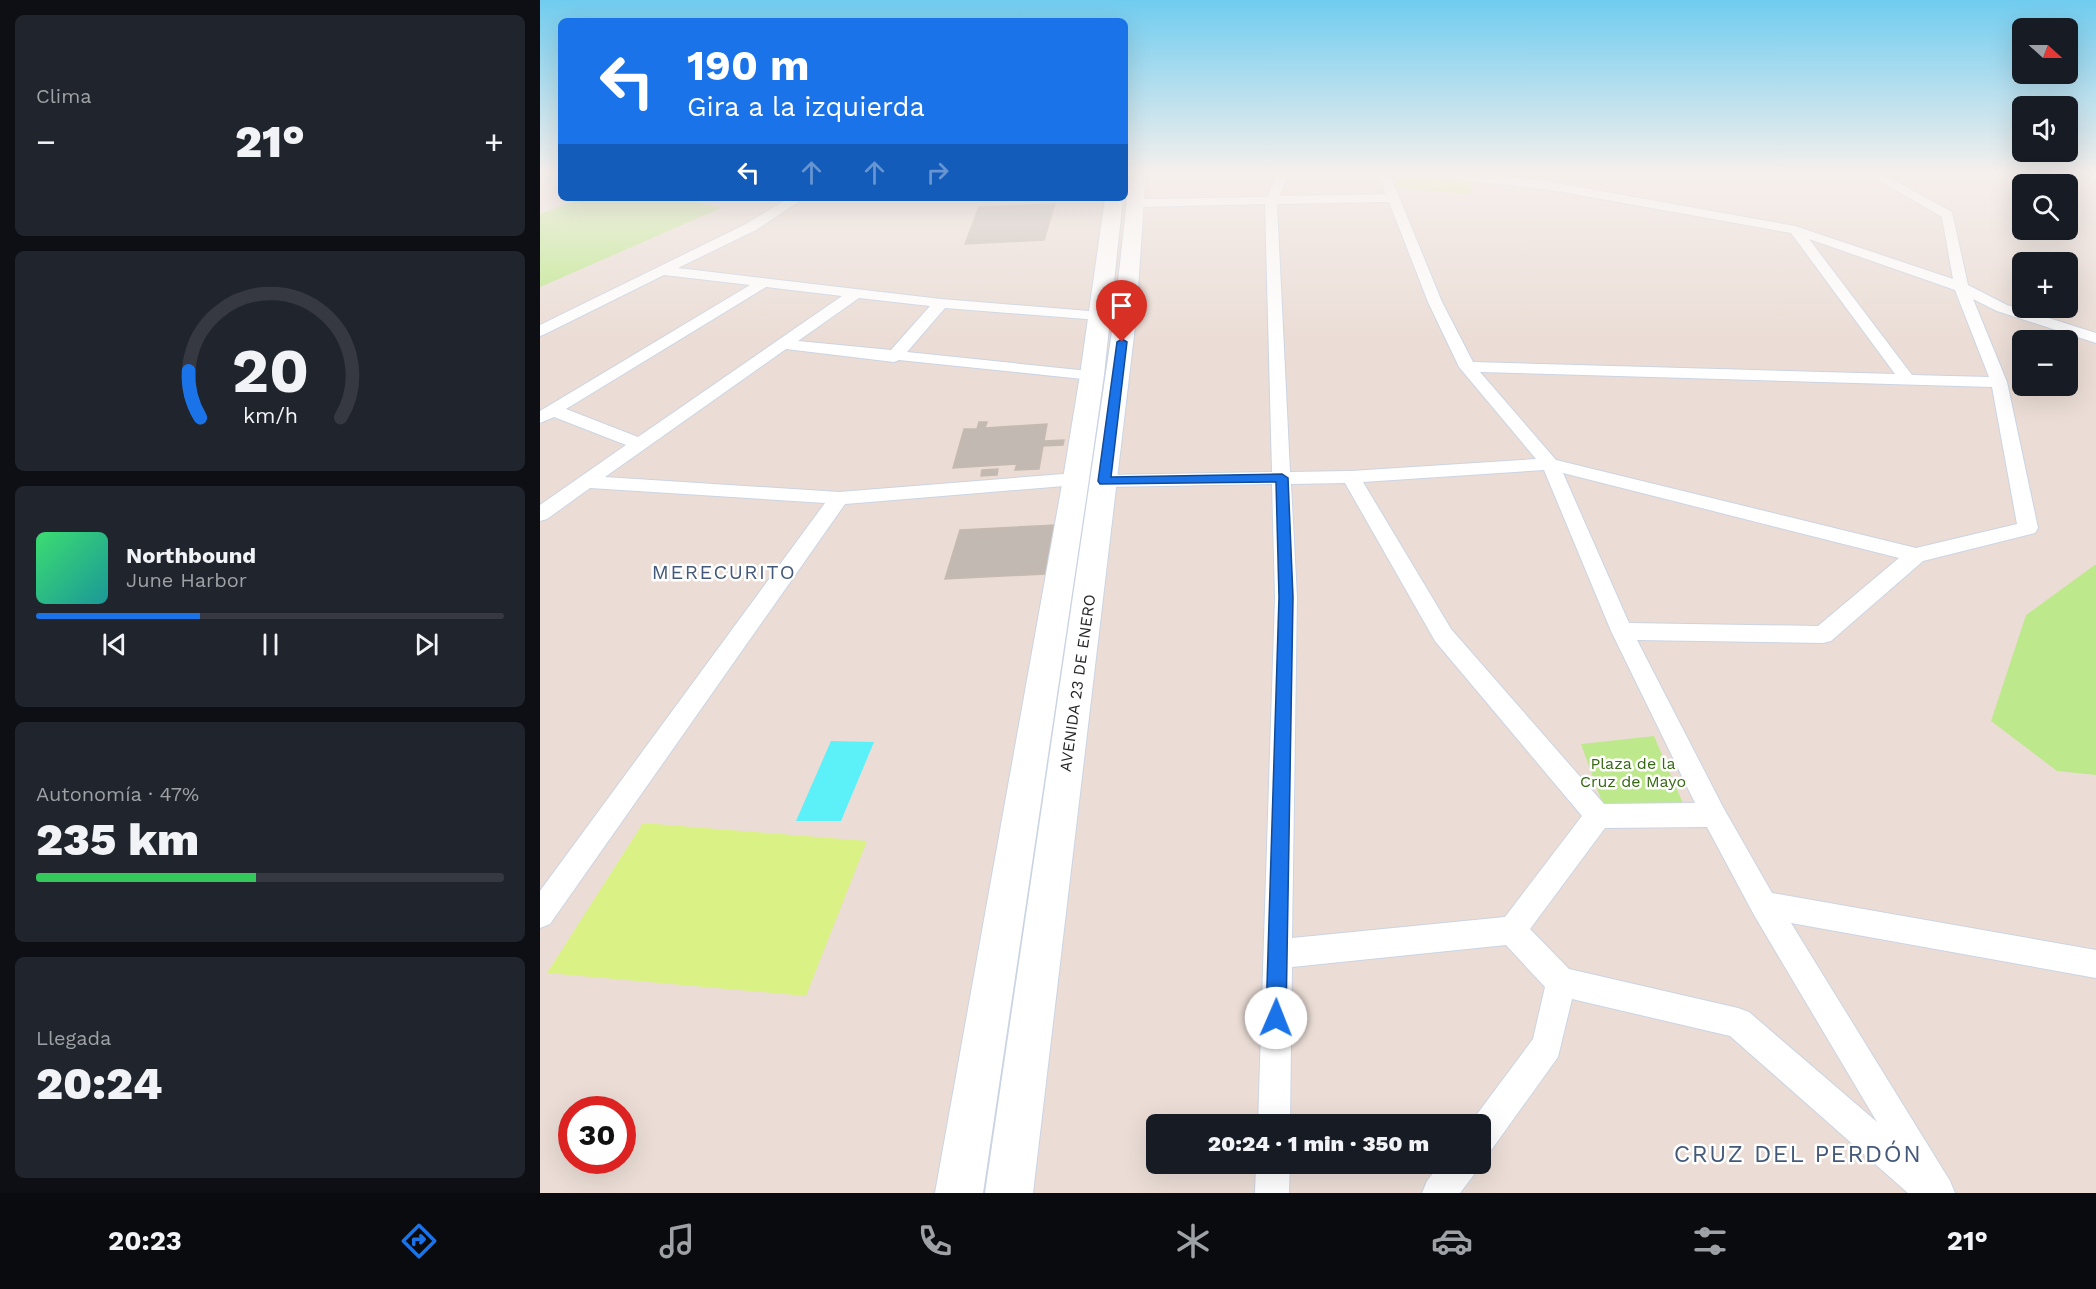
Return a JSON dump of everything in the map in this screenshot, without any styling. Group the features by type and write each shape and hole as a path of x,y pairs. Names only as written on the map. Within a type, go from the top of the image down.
{"main road":[{"name":"AVENIDA 23 DE ENERO","path":"1009,1193 1090,480 1124,228"},
{"name":"AVENIDA 23 DE ENERO","path":"959,1193 1090,480 1092,375 1112,318"}],"street":[{"path":"540,331 664,271 745,228"},
{"path":"1272,228 1286,597 1274,1114"},
{"path":"1404,228 1435,302 1467,367 1550,464 1622,631 1714,815 1764,905 1936,1193"},
{"path":"1782,228 1795,230 1961,287 2002,308 2072,330"},
{"path":"1622,631 1823,635 1916,555 2028,528 1999,382 1961,287 1950,228"},
{"path":"1795,230 1907,379"},
{"path":"664,271 941,303 1112,318"},
{"path":"546,414 763,283"},
{"path":"540,514 856,293"},
{"path":"894,357 941,303"},
{"path":"2078,331 2096,333"},
{"path":"2078,332 2096,338"},
{"path":"783,344 894,357 1092,375"},
{"path":"1467,367 1999,382"},
{"path":"546,414 639,444"},
{"path":"587,482 840,498 1090,480 1351,477 1550,464 1916,555"},
{"path":"1351,477 1443,635 1598,816 1714,815"},
{"path":"540,914 840,498"},
{"path":"1278,954 1512,930 1598,816"},
{"path":"1764,905 2096,964"},
{"path":"1512,930 1561,982 1738,1023 1936,1193"},
{"path":"1491,1122 1548,1046 1561,982"},
{"path":"1272,1193 1273,1174"},
{"path":"1439,1193 1453,1174"}],"green space":[{"path":"540,228 676,228 540,287"},
{"path":"2096,564 2096,775 2057,771 1991,721 2026,615"},
{"name":"Plaza de la Cruz de Mayo","path":"1654,736 1685,808 1603,805 1581,744"},
{"path":"643,823 867,841 806,996 547,973"}],"water":[{"path":"831,741 874,742 841,821 796,821"}],"building":[{"path":"971,228 1048,228 1044,240 965,244"},
{"path":"979,422 987,422 985,428 1047,424 1044,441 1064,440 1063,445 1043,446 1039,469 1015,470 1017,464 953,468 964,429 977,429"},
{"path":"998,469 997,475 981,476 982,470"},
{"path":"1055,525 1045,574 945,579 960,530"}],"district":[{"name":"MERECURITO","path":"724,572"},
{"name":"CRUZ DEL PERDÓN","path":"1798,1154"}],"route":[{"path":"1122,342 1104,481 1282,478 1286,597 1276,1018"}]}
